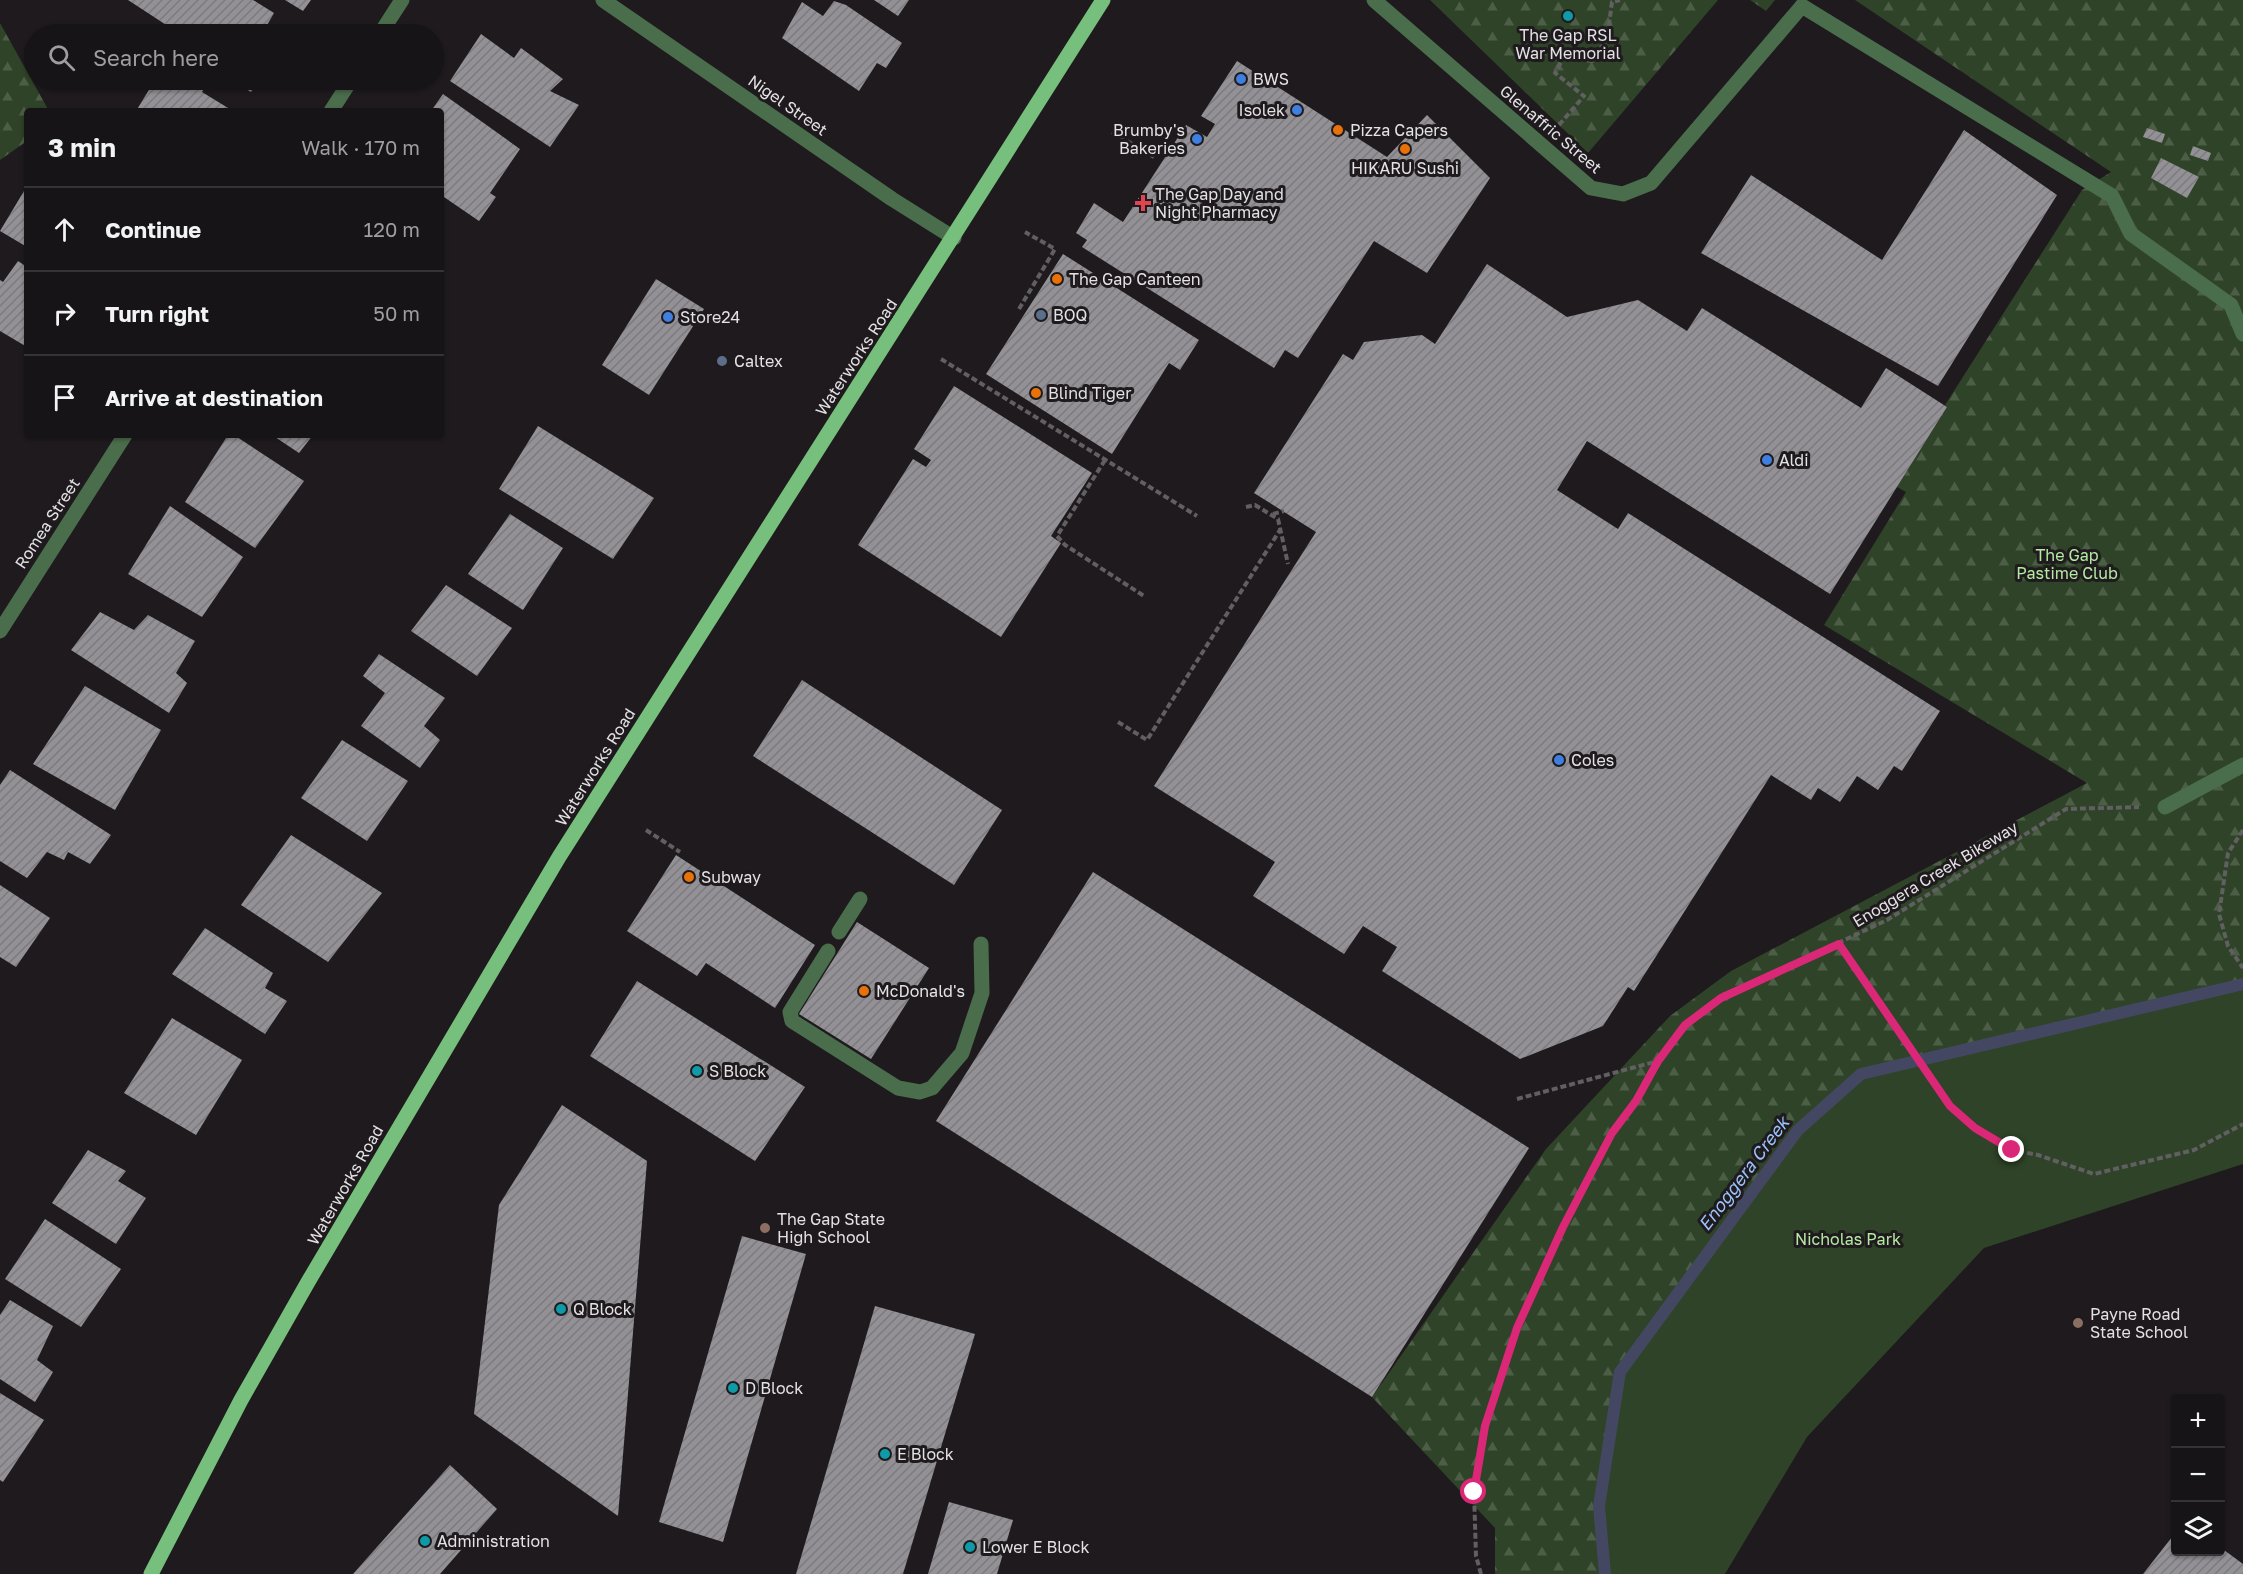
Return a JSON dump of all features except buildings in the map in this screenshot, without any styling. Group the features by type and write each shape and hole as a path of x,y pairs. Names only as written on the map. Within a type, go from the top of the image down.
{"main road":[{"name":"Waterworks Road","path":"151,1574 242,1401 292,1312 542,886 1103,0"}],"street":[{"path":"386,24 402,0"},
{"name":"Nigel Street","path":"603,0 882,192 954,238"},
{"name":"Glenaffric Street","path":"1374,0 1591,188 1623,194 1651,183 1802,6 2112,196 2131,234 2231,304 2243,334"},
{"path":"333,108 345,90"},
{"name":"Romea Street","path":"0,630 123,438"},
{"path":"2165,807 2243,765"},
{"path":"840,932 860,899"},
{"path":"828,951 790,1012 792,1021 898,1088 920,1092 932,1088 962,1053 982,993 981,944"}],"path":[{"path":"1541,147 1584,96 1555,73 1564,57 1592,61 1606,39 1612,2 1620,0"},
{"path":"1112,132 1154,158"},
{"path":"1019,309 1055,249 1025,232"},
{"path":"941,359 1197,516"},
{"path":"1105,459 1057,536 1065,545 1144,596"},
{"path":"1246,507 1255,505 1278,519 1288,564"},
{"path":"1272,515 1284,511"},
{"path":"1118,722 1147,740 1213,632 1280,530"},
{"name":"Enoggera Creek Bikeway","path":"1481,1574 1476,1556 1474,1492 1485,1426 1517,1328 1563,1227 1607,1144 1636,1101 1658,1061 1685,1025 1721,998 1887,920 2066,809 2165,807"},
{"path":"646,830 680,852"},
{"path":"2243,830 2228,853 2218,914 2228,946 2243,968"},
{"path":"1839,944 1950,1106 1975,1128 2012,1150 2038,1155 2094,1174 2194,1149 2243,1124"},
{"path":"1517,1099 1658,1061"}],"green space":[{"path":"1430,0 1718,0 1588,153"},
{"path":"1750,0 1775,0 1766,11"},
{"name":"The Gap Pastime Club","path":"1855,0 2243,0 2243,984 1861,1074 1798,1130 1620,1372 1599,1506 1605,1565 1630,1574 1495,1574 1495,1528 1372,1397 1546,1149 1670,1016 1731,971 2087,783 1824,625 1906,492 1897,487 1947,407 1945,405 2082,190 2111,172"},
{"path":"0,23 24,66 24,90 37,90 47,108 24,108 24,143 0,160"},
{"name":"Nicholas Park","path":"2243,984 2243,1164 1984,1248 1807,1437 1725,1574 1605,1574 1599,1506 1620,1372 1798,1130 1861,1074"}],"waterway":[{"name":"Enoggera Creek","path":"1605,1574 1599,1506 1620,1372 1798,1130 1861,1074 2243,984"}],"place":[{"name":"The Gap RSL War Memorial","path":"1568,16"},
{"name":"BWS","path":"1241,79"},
{"name":"Isolek","path":"1297,110"},
{"name":"Pizza Capers","path":"1338,130"},
{"name":"Brumby's Bakeries","path":"1197,139"},
{"name":"HIKARU Sushi","path":"1405,149"},
{"name":"The Gap Day and Night Pharmacy","path":"1143,203"},
{"name":"The Gap Canteen","path":"1057,279"},
{"name":"BOQ","path":"1041,315"},
{"name":"Store24","path":"668,317"},
{"name":"Caltex","path":"722,361"},
{"name":"Blind Tiger","path":"1036,393"},
{"name":"Aldi","path":"1767,460"},
{"name":"Coles","path":"1559,760"},
{"name":"Subway","path":"689,877"},
{"name":"McDonald's","path":"864,991"},
{"name":"S Block","path":"697,1071"},
{"name":"The Gap State High School","path":"765,1228"},
{"name":"Q Block","path":"561,1309"},
{"name":"Payne Road State School","path":"2078,1323"},
{"name":"D Block","path":"733,1388"},
{"name":"E Block","path":"885,1454"},
{"name":"Administration","path":"425,1541"},
{"name":"Lower E Block","path":"970,1547"}],"route":[{"path":"1474,1492 1485,1426 1517,1328 1563,1227 1612,1133 1636,1101 1658,1061 1685,1025 1721,998 1839,944 1950,1106 1975,1128 2012,1150"}]}
